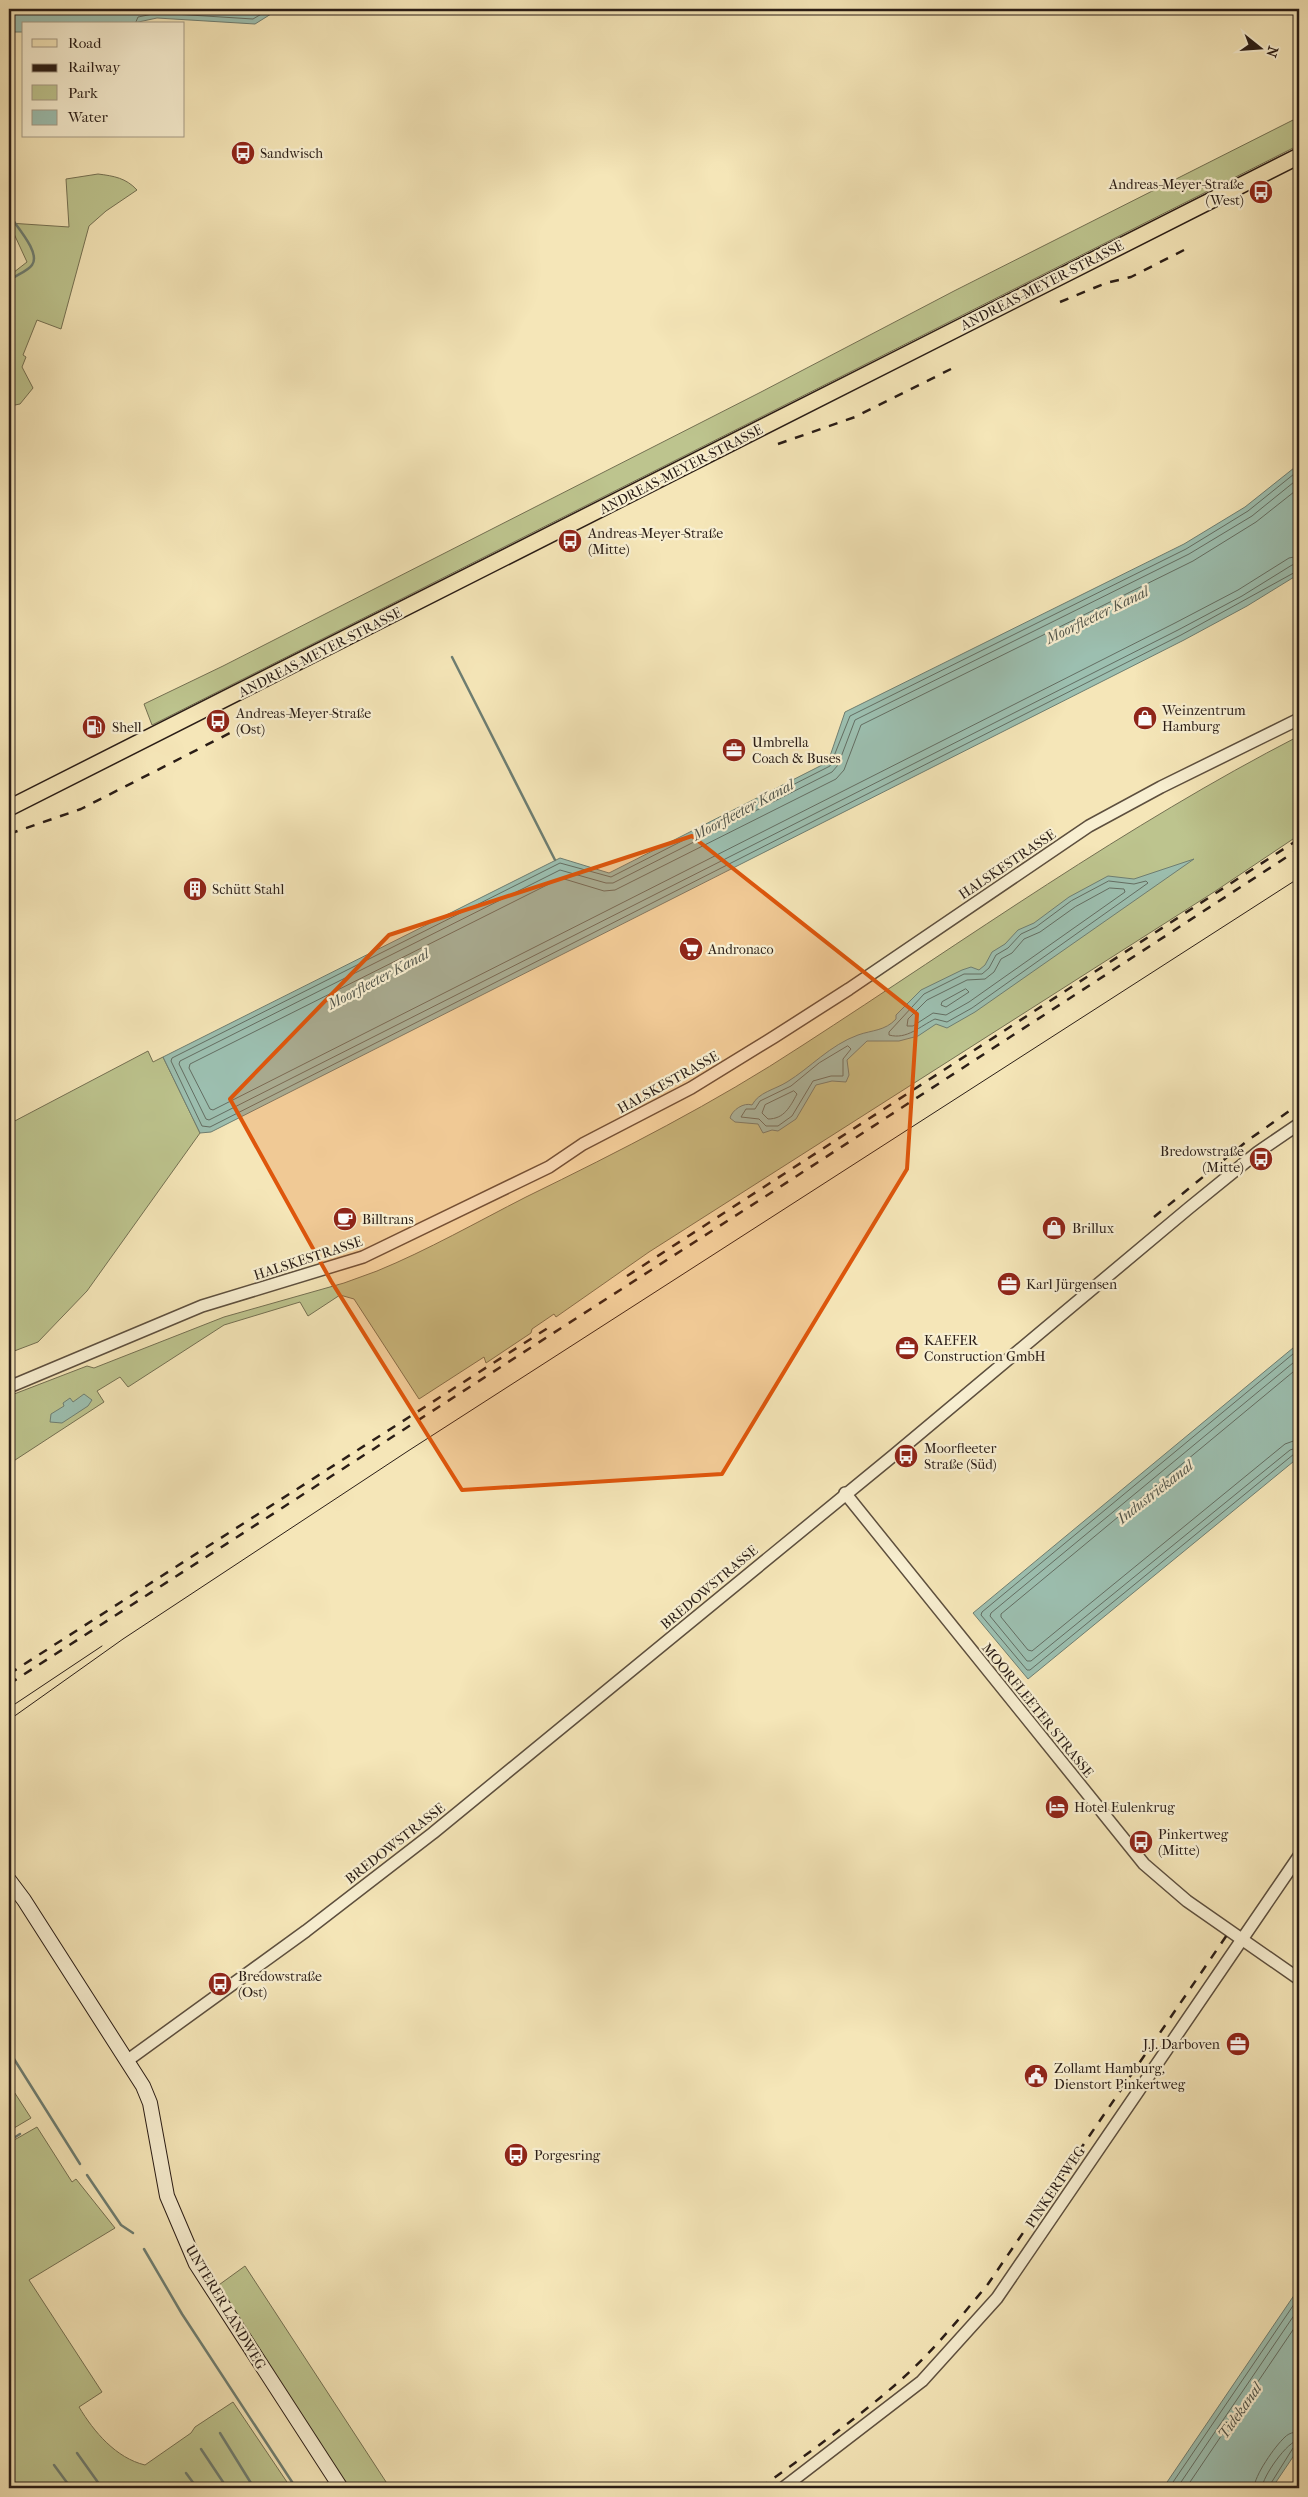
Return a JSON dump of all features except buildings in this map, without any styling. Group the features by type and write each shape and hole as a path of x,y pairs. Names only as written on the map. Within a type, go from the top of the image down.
{"main road":[{"name":"ANDREAS-MEYER-STRASSE","path":"9,808 1299,156"},
{"name":"UNTERER LANDWEG","path":"9,1880 128,2060 150,2104 168,2196 196,2264 341,2488"}],"street":[{"name":"HALSKESTRASSE","path":"9,1387 202,1306 363,1257 548,1167 583,1144 691,1088 774,1037 1089,826 1161,787 1299,719"},
{"name":"BREDOWSTRASSE","path":"128,2060 306,1931 433,1833 1196,1202 1258,1152 1299,1124"},
{"name":"MOORFLEETER STRASSE","path":"846,1493 1131,1850 1160,1880 1241,1941 1299,1979"},
{"name":"PINKERTWEG","path":"783,2488 922,2381 997,2298 1299,1856"}],"highlighted area":[{"path":"692,836 917,1014 907,1169 722,1474 462,1490 331,1281 230,1099 389,935"}],"green space":[{"path":"1299,117 1299,145 152,725 144,704 223,666 761,392 954,291"},
{"path":"98,174 119,178 137,190 106,211 89,226 61,329 37,320 23,355 26,357 22,367 33,388 20,404 15,405 9,400 9,276 27,262 9,223 69,227 66,179"},
{"path":"1299,736 1299,835 1214,892 649,1252 556,1317 554,1314 532,1329 531,1333 486,1363 484,1357 419,1399 354,1299 340,1295 308,1316 300,1302 224,1325 128,1387 120,1377 97,1391 104,1402 9,1464 9,1396 87,1366 94,1368 224,1317 344,1283 377,1271 434,1245 597,1162 736,1087 1109,845 1235,770"},
{"path":"148,1051 153,1062 163,1057 200,1133 87,1291 38,1342 9,1353 9,1124"},
{"path":"9,2084 31,2118 9,2131"},
{"path":"37,2127 72,2182 76,2179 115,2228 29,2280 102,2392 79,2407 85,2416 115,2450 134,2462 145,2465 191,2433 195,2427 233,2402 291,2488 9,2488 9,2143"},
{"path":"245,2266 390,2488 349,2488 216,2287"}],"water":[{"path":"9,9 279,9 255,24 157,18 138,22 22,22 22,32 9,32"},
{"name":"Moorfleeter Kanal","path":"1299,464 1299,574 1247,606 1184,640 211,1132 200,1133 163,1057 560,858 609,873 828,762 845,712 1184,544 1245,507"},
{"path":"1194,859 975,1012 947,1028 936,1024 918,1036 899,1041 867,1041 847,1060 849,1075 846,1082 832,1081 816,1085 796,1119 778,1131 772,1130 763,1133 758,1124 735,1122 730,1118 739,1107 752,1105 763,1094 787,1082 848,1039 883,1028 892,1023 896,1019 896,1015 921,990 962,970 971,967 979,970 985,965 992,952 1005,944 1018,930 1034,923 1069,897 1108,876 1134,879"},
{"name":"Industriekanal","path":"1299,1343 1299,1457 1028,1679 973,1613"},
{"path":"84,1394 92,1400 88,1406 62,1423 50,1422 51,1414 64,1406 63,1403 70,1398 73,1402"},
{"name":"Tidekanal","path":"1299,2288 1299,2448 1272,2488 1163,2488"}],"waterway":[{"path":"9,281 30,267 34,260 31,247 10,216"},
{"path":"452,657 555,860"},
{"path":"9,2051 80,2164"},
{"path":"9,2141 20,2134"},
{"path":"87,2175 121,2225 133,2233"},
{"path":"144,2249 182,2314 296,2488"},
{"path":"220,2433 254,2488"},
{"path":"201,2449 227,2488"},
{"path":"77,2453 102,2488"},
{"path":"54,2465 71,2488"},
{"path":"186,2473 197,2488"},
{"path":"9,2480 14,2488"},
{"path":"35,2484 38,2488"}],"tram line":[{"path":"9,1720 123,1639 408,1451 1299,878"},
{"path":"9,1708 102,1646"}],"railway":[{"path":"1060,302 1106,283 1131,277 1184,250"},
{"path":"778,444 855,417 951,369"},
{"path":"9,834 81,809 230,733"},
{"path":"627,1276 1299,839"},
{"path":"9,1684 766,1196 1299,849"},
{"path":"1154,1217 1247,1141 1299,1104"},
{"path":"9,1674 554,1324"},
{"path":"760,2488 812,2451 894,2386 932,2349 988,2284 1229,1932"}],"place":[{"name":"Sandwisch","path":"243,153"},
{"name":"Andreas-Meyer-Straße (West)","path":"1261,192"},
{"name":"Andreas-Meyer-Straße (Mitte)","path":"570,541"},
{"name":"Weinzentrum Hamburg","path":"1145,718"},
{"name":"Andreas-Meyer-Straße (Ost)","path":"218,721"},
{"name":"Shell","path":"94,727"},
{"name":"Umbrella Coach & Buses","path":"734,750"},
{"name":"Schütt Stahl","path":"195,889"},
{"name":"Andronaco","path":"691,949"},
{"name":"Bredowstraße (Mitte)","path":"1261,1159"},
{"name":"Billtrans","path":"345,1219"},
{"name":"Brillux","path":"1054,1228"},
{"name":"Karl Jürgensen","path":"1009,1284"},
{"name":"KAEFER Construction GmbH","path":"907,1348"},
{"name":"Moorfleeter Straße (Süd)","path":"906,1456"},
{"name":"Hotel Eulenkrug","path":"1057,1807"},
{"name":"Pinkertweg (Mitte)","path":"1141,1842"},
{"name":"Bredowstraße (Ost)","path":"220,1984"},
{"name":"J.J. Darboven","path":"1238,2044"},
{"name":"Zollamt Hamburg, Dienstort Pinkertweg","path":"1036,2076"},
{"name":"Porgesring","path":"516,2155"}]}
